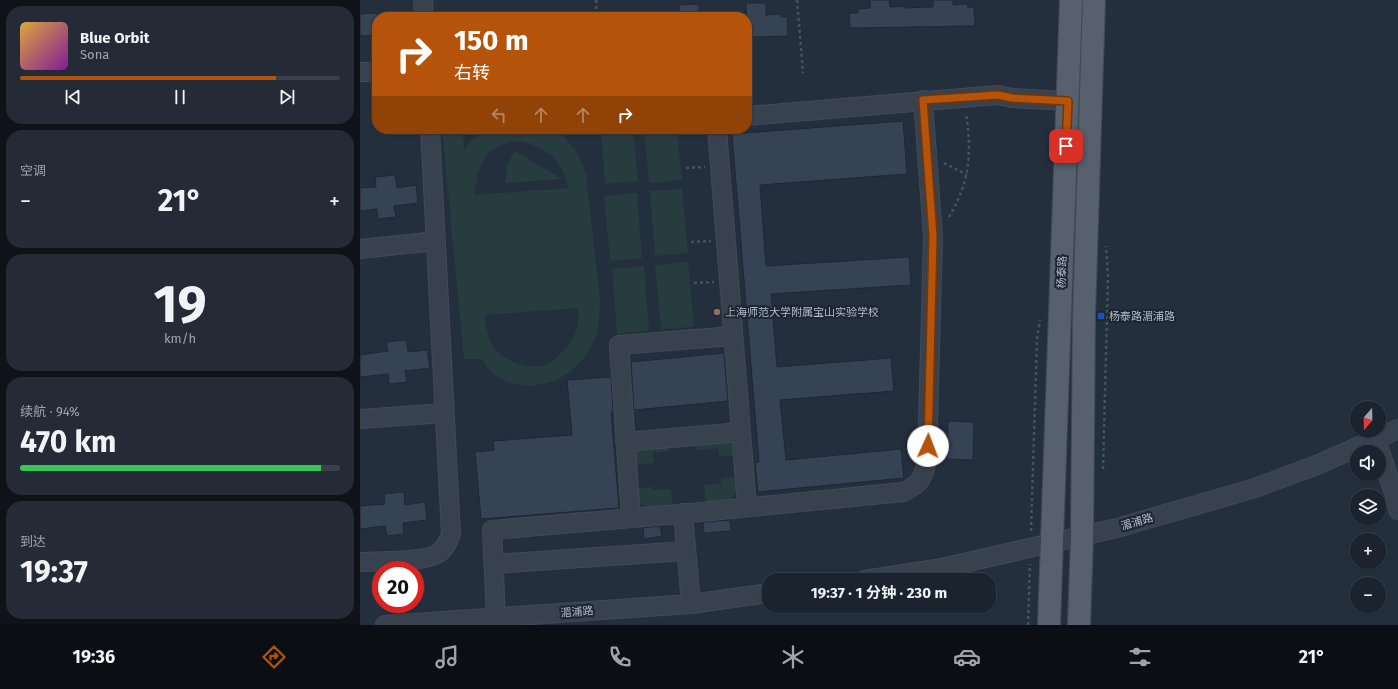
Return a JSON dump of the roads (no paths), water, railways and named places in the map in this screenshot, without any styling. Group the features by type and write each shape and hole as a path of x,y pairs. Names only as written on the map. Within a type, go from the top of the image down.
{"main road":[{"name":"杨泰路","path":"1049,625 1040,546 1068,101 1071,0"},
{"name":"杨泰路","path":"1079,625 1082,537 1084,316 1094,0"}],"street":[{"path":"423,0 424,12"},
{"path":"360,72 372,72"},
{"path":"752,116 923,100 998,95 1012,98 1068,101"},
{"path":"496,618 492,530 683,514 903,492 916,486 924,474 927,461 933,236 923,100"},
{"path":"360,562 425,558 437,554 446,545 451,534 430,134"},
{"path":"717,134 746,507"},
{"path":"360,249 436,241"},
{"path":"631,518 618,345 733,336"},
{"path":"360,419 444,413"},
{"name":"湄浦路","path":"910,573 942,568 1082,537 1255,488 1317,465 1398,429"},
{"path":"625,442 681,439 740,432"},
{"path":"1376,440 1396,499 1398,510"},
{"path":"683,514 691,604"},
{"path":"494,564 686,551"},
{"name":"湄浦路","path":"385,625 691,604 762,594"}],"place":[{"name":"上海师范大学附属宝山实验学校","path":"717,312"},
{"name":"杨泰路湄浦路","path":"1101,316"}]}
